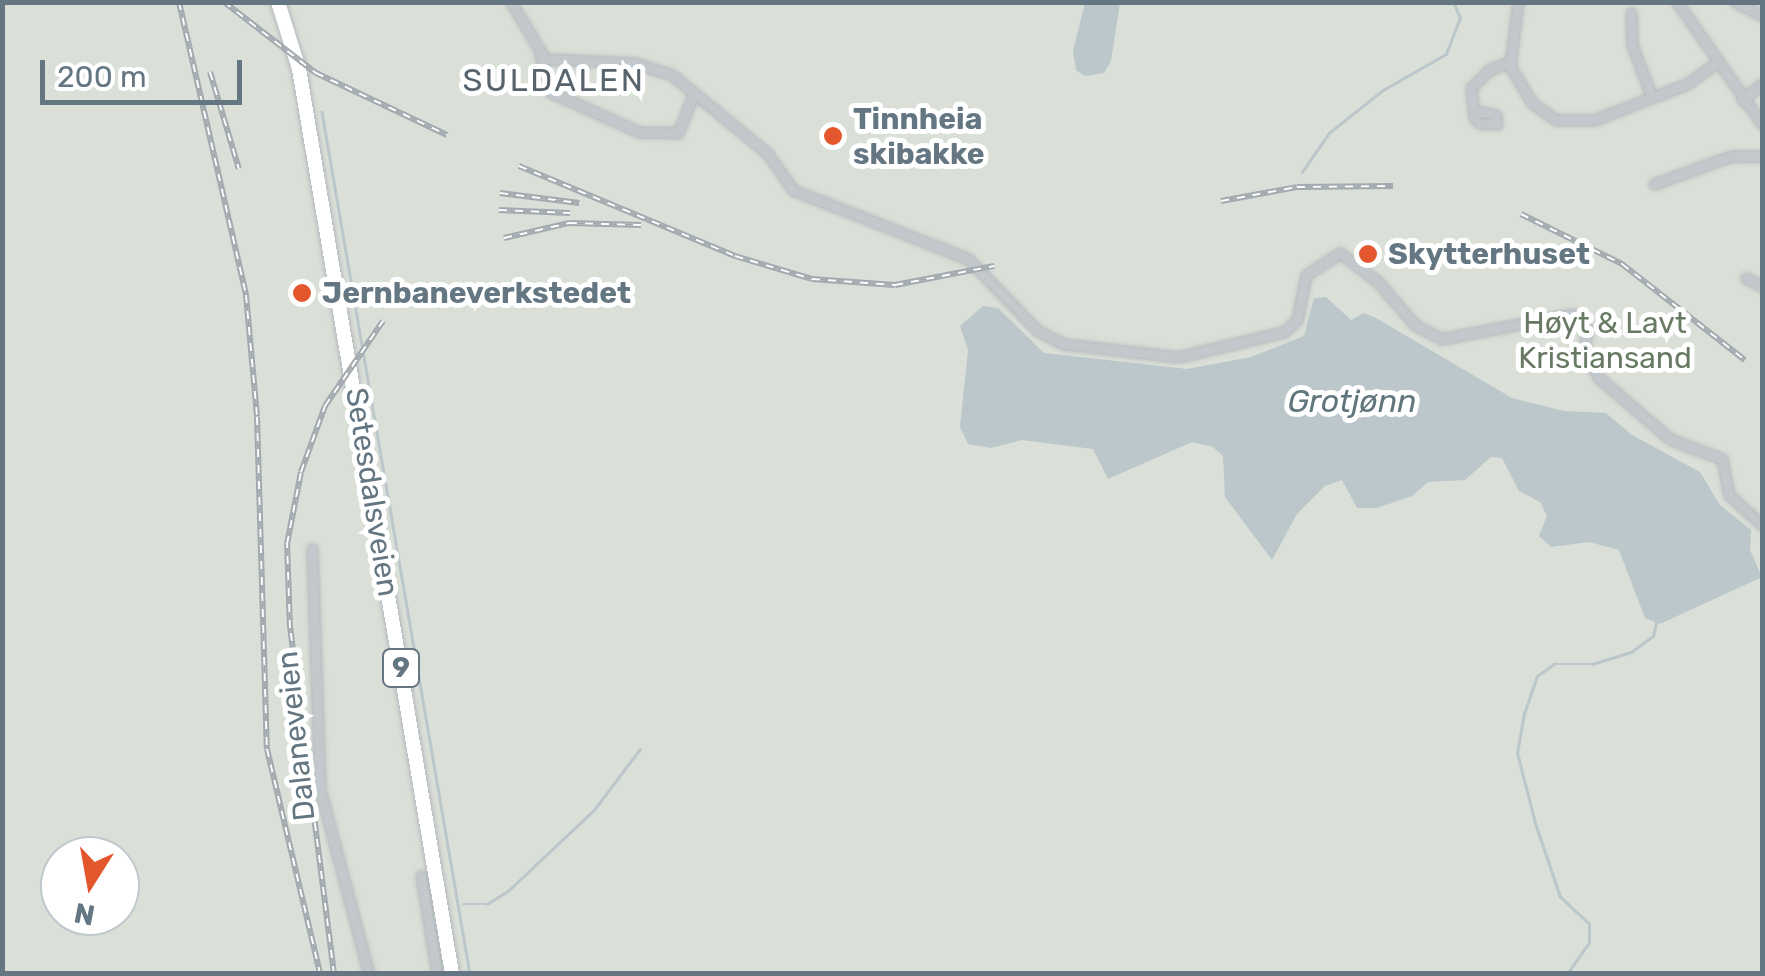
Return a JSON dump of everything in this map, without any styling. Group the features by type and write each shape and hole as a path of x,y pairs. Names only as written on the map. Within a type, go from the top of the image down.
{"highway":[{"name":"Setesdalsveien","path":"280,2 299,69 452,974"}],"street":[{"path":"512,2 550,92 581,108 666,137 678,133 694,93"},
{"path":"1518,2 1509,62 1538,109 1565,122 1594,120 1687,84 1716,63"},
{"path":"1678,2 1716,63 1762,124"},
{"path":"1735,2 1762,15"},
{"path":"1632,12 1632,46 1651,95"},
{"path":"1476,111 1472,85 1509,62"},
{"path":"540,64 654,67 694,93 766,153 801,195 968,259 1035,329 1064,344 1178,358 1284,332 1297,320 1306,274 1340,253 1378,282 1415,325 1440,339 1572,314 1587,328 1584,353 1599,378 1670,439 1722,459 1728,495 1762,525"},
{"path":"1742,100 1762,84"},
{"path":"1654,184 1731,156 1762,156"},
{"path":"1664,165 1670,179"},
{"path":"1746,278 1760,285 1762,272"},
{"name":"Dalaneveien","path":"312,550 320,789 368,974"},
{"path":"421,876 437,974"}],"green space":[{"name":"Høyt & Lavt Kristiansand","path":"2,3 1762,3 1762,973 3,973"}],"water":[{"path":"1085,3 1120,3 1111,61 1104,73 1085,76 1076,70 1073,51"},
{"name":"Grotjønn","path":"1326,297 1351,320 1364,313 1376,318 1512,398 1564,411 1606,413 1632,435 1700,472 1720,505 1751,530 1750,550 1762,577 1660,624 1645,618 1619,550 1589,542 1551,547 1539,536 1547,516 1540,502 1519,491 1502,458 1491,457 1465,480 1428,482 1412,496 1377,508 1357,508 1342,480 1325,486 1297,514 1272,560 1225,497 1223,456 1213,447 1192,442 1108,479 1093,449 1022,440 991,448 968,444 960,427 968,350 960,326 983,306 998,308 1044,353 1187,369 1251,357 1304,336 1314,298"}],"waterway":[{"path":"1302,172 1329,133 1383,90 1446,54 1460,18 1453,2"},
{"path":"322,112 470,974"},
{"path":"1567,974 1589,943 1589,924 1560,897 1535,823 1517,753 1524,714 1537,676 1554,664 1592,664 1631,652 1653,636 1656,623"},
{"path":"463,904 487,904 508,891 594,810 640,749"}],"railway":[{"path":"179,2 246,295 257,417 267,749 320,974"},
{"path":"224,2 316,73 447,135"},
{"path":"210,72 239,169"},
{"path":"519,166 735,256 812,279 895,285 994,266"},
{"path":"1221,201 1297,187 1393,186"},
{"path":"500,193 579,203"},
{"path":"499,210 570,213"},
{"path":"1521,214 1622,264 1745,360"},
{"path":"504,238 569,223 641,225"},
{"path":"334,974 290,628 287,544 301,472 325,406 383,321"}],"place":[{"name":"Tinnheia skibakke","path":"833,136"},
{"name":"Skytterhuset","path":"1368,254"},
{"name":"Jernbaneverkstedet","path":"302,293"}],"district":[{"name":"SULDALEN","path":"554,80"}]}
